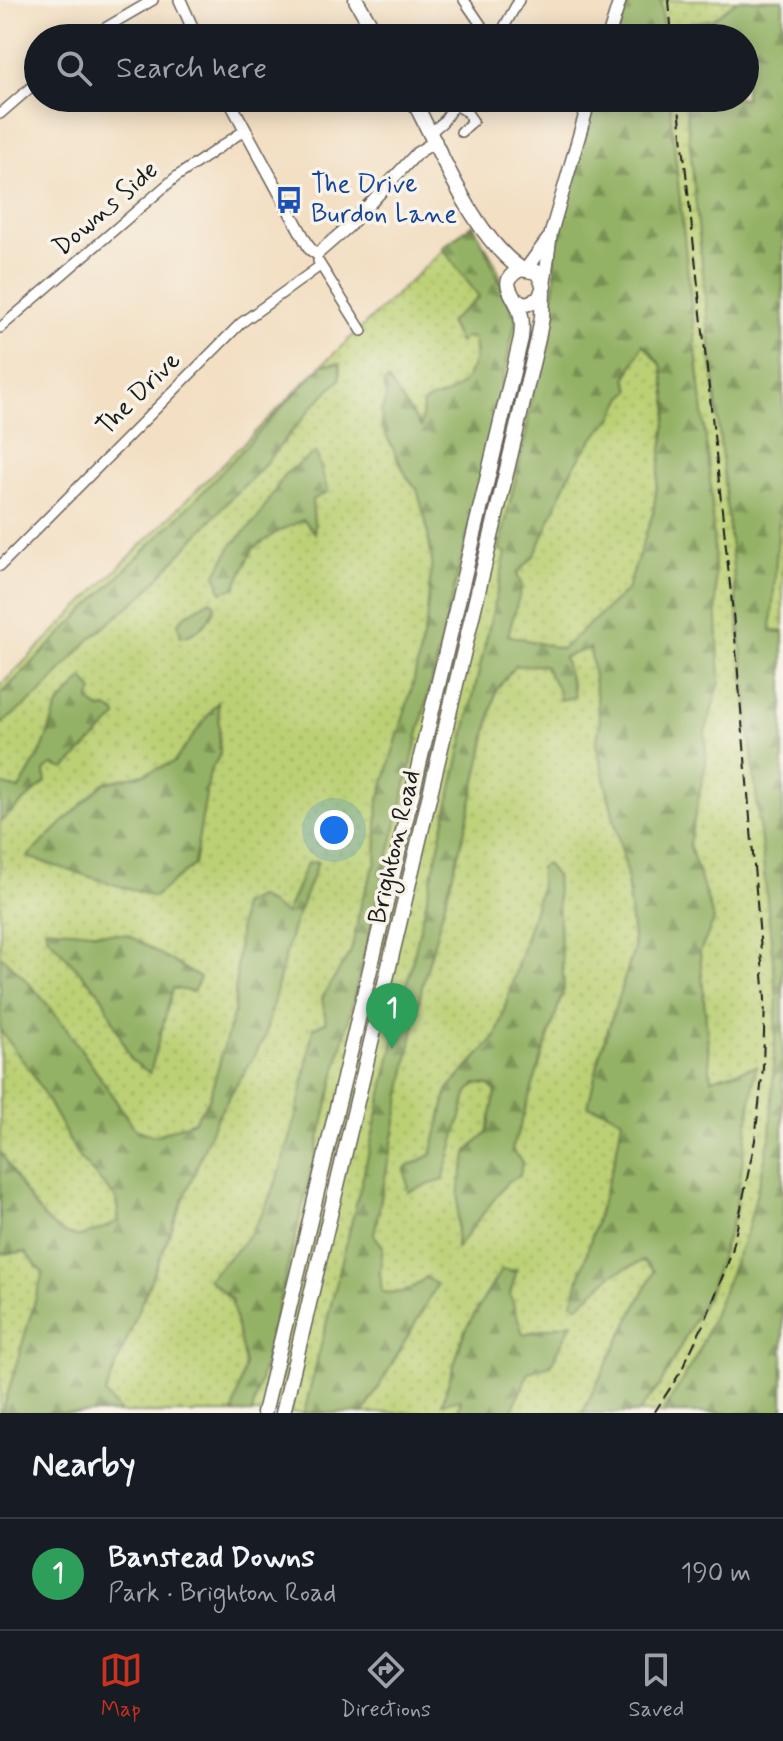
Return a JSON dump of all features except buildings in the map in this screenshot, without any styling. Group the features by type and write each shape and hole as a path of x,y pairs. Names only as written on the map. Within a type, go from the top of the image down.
{"highway":[{"path":"356,0 370,24"},
{"path":"420,112 494,246 523,269 537,272 544,288 539,299 531,304 523,304 511,294 510,278 523,269"},
{"name":"Brighton Road","path":"264,1413 521,338 521,316 494,246"},
{"name":"Brighton Road","path":"283,1413 529,377 542,317 544,288"}],"main road":[{"path":"612,24 620,0"},
{"name":"Brighton Road","path":"544,288 551,233 586,112"},
{"name":"Brighton Road","path":"523,269 551,233"}],"street":[{"path":"112,24 153,0"},
{"path":"180,0 191,24"},
{"path":"464,0 480,24"},
{"path":"506,24 519,0"},
{"path":"2,109 24,92"},
{"path":"235,112 310,249 317,254 320,266 362,331"},
{"path":"317,254 348,227 433,137 449,112"},
{"path":"461,132 473,121 467,112"},
{"name":"Downs Side","path":"0,328 176,177 245,130"},
{"name":"The Drive","path":"0,566 241,323 320,266"}],"green space":[{"path":"626,0 783,0 783,1413 0,1413 0,686 322,365 465,229 488,250 507,297 519,315 548,333 555,281 554,242 592,112 759,112 759,24 618,24"},
{"path":"626,0 661,0 663,24 618,24"},
{"path":"738,0 783,0 783,464 771,631 783,632 783,1413 663,1413 699,1351 748,1228 770,1138 777,999 686,112 759,112 759,24 684,24 713,19"},
{"path":"592,112 671,112 711,488 720,682 705,733 706,763 689,844 714,920 700,952 711,1079 756,1066 735,1214 709,1292 661,1384 638,1413 582,1413 654,1271 643,1261 613,1274 578,1306 572,1303 616,1154 622,1120 588,1106 601,1051 634,949 626,869 596,744 600,723 590,648 564,657 575,697 560,700 544,665 515,666 496,691 466,826 422,987 374,1235 383,1246 380,1273 382,1292 406,1291 426,1277 437,1285 364,1413 304,1413 365,1168 506,553 499,549 526,434 555,281 554,242","holes":["643,344 662,366 668,408 653,513 627,590 562,649 508,635 522,586 517,574 535,555 571,471 631,390 626,379"]},
{"path":"473,224 516,320 474,508 252,1413 233,1413 245,1364 231,1299 208,1279 253,1229 284,1158 299,1105 313,1028 326,1022 322,998 351,951 362,900 376,862 378,803 413,684 426,623 432,560 426,522 417,489 407,477 382,427 381,413 386,398 384,383 388,380 421,427 423,404 454,390 470,371 475,355 473,338 465,337 459,343 449,322 479,297 442,248"},
{"path":"340,363 340,380 145,593 89,640 40,694 0,725 0,695 197,498 322,365"},
{"path":"316,452 328,492 312,500 315,533 303,520 277,532 253,549 235,588 221,592 216,574 232,545 257,519 285,474"},
{"path":"210,600 215,605 207,622 198,630 181,637 178,623"},
{"path":"83,678 93,691 89,701 100,709 107,708 116,713 117,717 65,769 51,765 44,771 46,782 0,822 0,784 19,789 43,748 57,707"},
{"path":"218,702 220,755 210,771 194,865 154,897 27,857 104,783 144,774 174,762"},
{"path":"318,862 292,930 264,1039 216,1119 105,1394 121,1413 2,1413 43,1273 25,1252 0,1254 0,1151 32,1203 54,1227 78,1236 119,1221 116,1198 79,1158 34,1076 0,1030 0,955 56,1015 135,1129 155,1136 194,1121 209,1099 234,1011 241,905 258,897 286,914 307,863"},
{"path":"546,864 556,876 564,989 512,1150 522,1162 520,1176 508,1181 456,1249 459,1187 468,1151 487,1132 496,1092 489,1085 476,1084 468,1092 443,1180 408,1192 405,1168 431,1155 448,1089 496,1037 540,890 540,867"},
{"path":"45,928 128,935 200,978 193,992 173,988 150,1073 131,1060 102,996 47,936"},
{"path":"501,1270 517,1270 510,1294 523,1334 572,1323 551,1365 529,1372 511,1413 458,1413 461,1399 442,1403 465,1330"}],"railway":[{"path":"669,0 671,24"},
{"path":"654,1413 680,1373 706,1319 732,1252 755,1140 763,1068 765,999 733,613 679,112"}],"place":[{"name":"The Drive Burdon Lane","path":"289,200"},
{"name":"Banstead Downs","path":"392,1049"}]}
